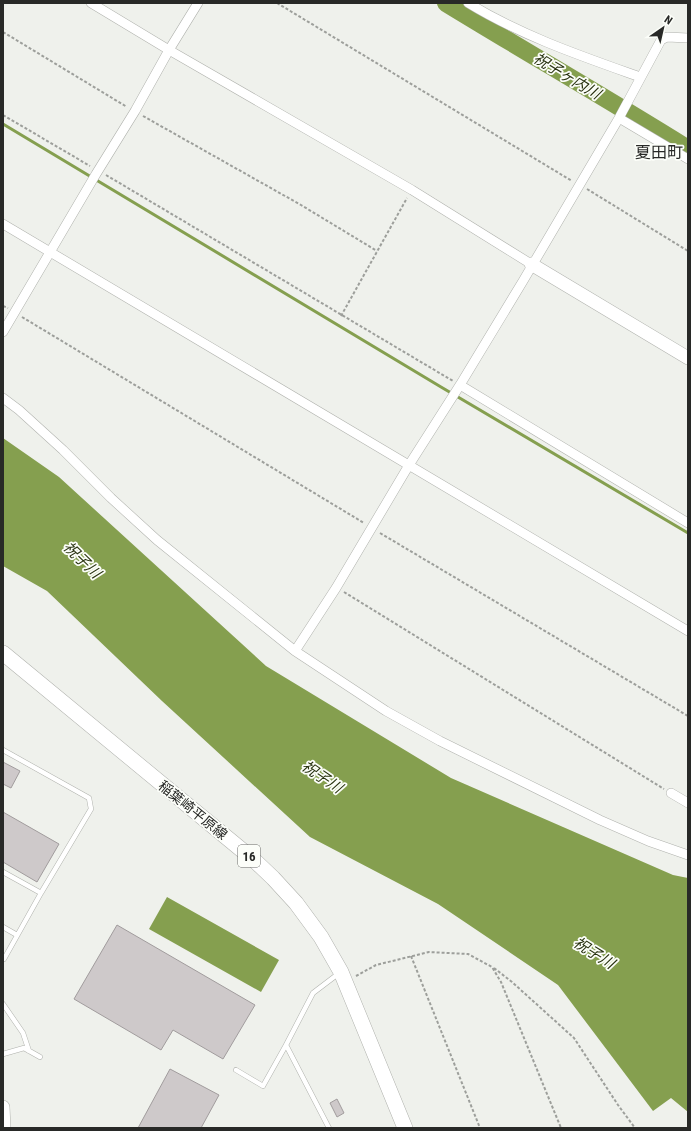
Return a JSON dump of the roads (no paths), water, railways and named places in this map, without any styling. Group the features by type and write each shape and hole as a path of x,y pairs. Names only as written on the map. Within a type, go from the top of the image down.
{"main road":[{"name":"稲葉崎平原線","path":"3,653 232,841 274,878 296,903 321,937 344,977 404,1128"}],"street":[{"path":"91,3 169,50 412,190 688,358"},
{"path":"3,332 198,3"},
{"path":"468,3 510,27 640,77"},
{"path":"295,651 336,588 409,465 459,387 523,281 619,117 661,40 667,36 688,38"},
{"path":"619,117 688,159"},
{"path":"3,224 688,631"},
{"path":"459,387 688,523"},
{"path":"3,398 19,410 63,450 156,540 295,651 386,711 440,741 600,820 648,841 688,856"},
{"path":"671,793 688,803"},
{"path":"3,1107 4,1128"}],"lane":[{"path":"3,750 89,798 91,809 40,893 4,959"},
{"path":"3,872 40,893"},
{"path":"3,927 17,935"},
{"path":"236,1070 263,1086 313,993 344,977"},
{"path":"3,1004 23,1033 29,1051"},
{"path":"286,1045 329,1128"},
{"path":"3,1054 24,1048 40,1057"}],"water":[{"name":"祝子川","path":"3,438 59,477 266,666 451,778 673,875 688,878 688,1112 671,1098 653,1111 558,985 438,904 310,837 162,701 47,591 3,566"},
{"path":"167,897 279,960 261,992 149,929"}],"waterway":[{"name":"祝子ヶ内川","path":"446,3 688,149"},
{"path":"3,124 441,387 688,533"}],"district":[{"name":"夏田町","path":"659,152"}]}
